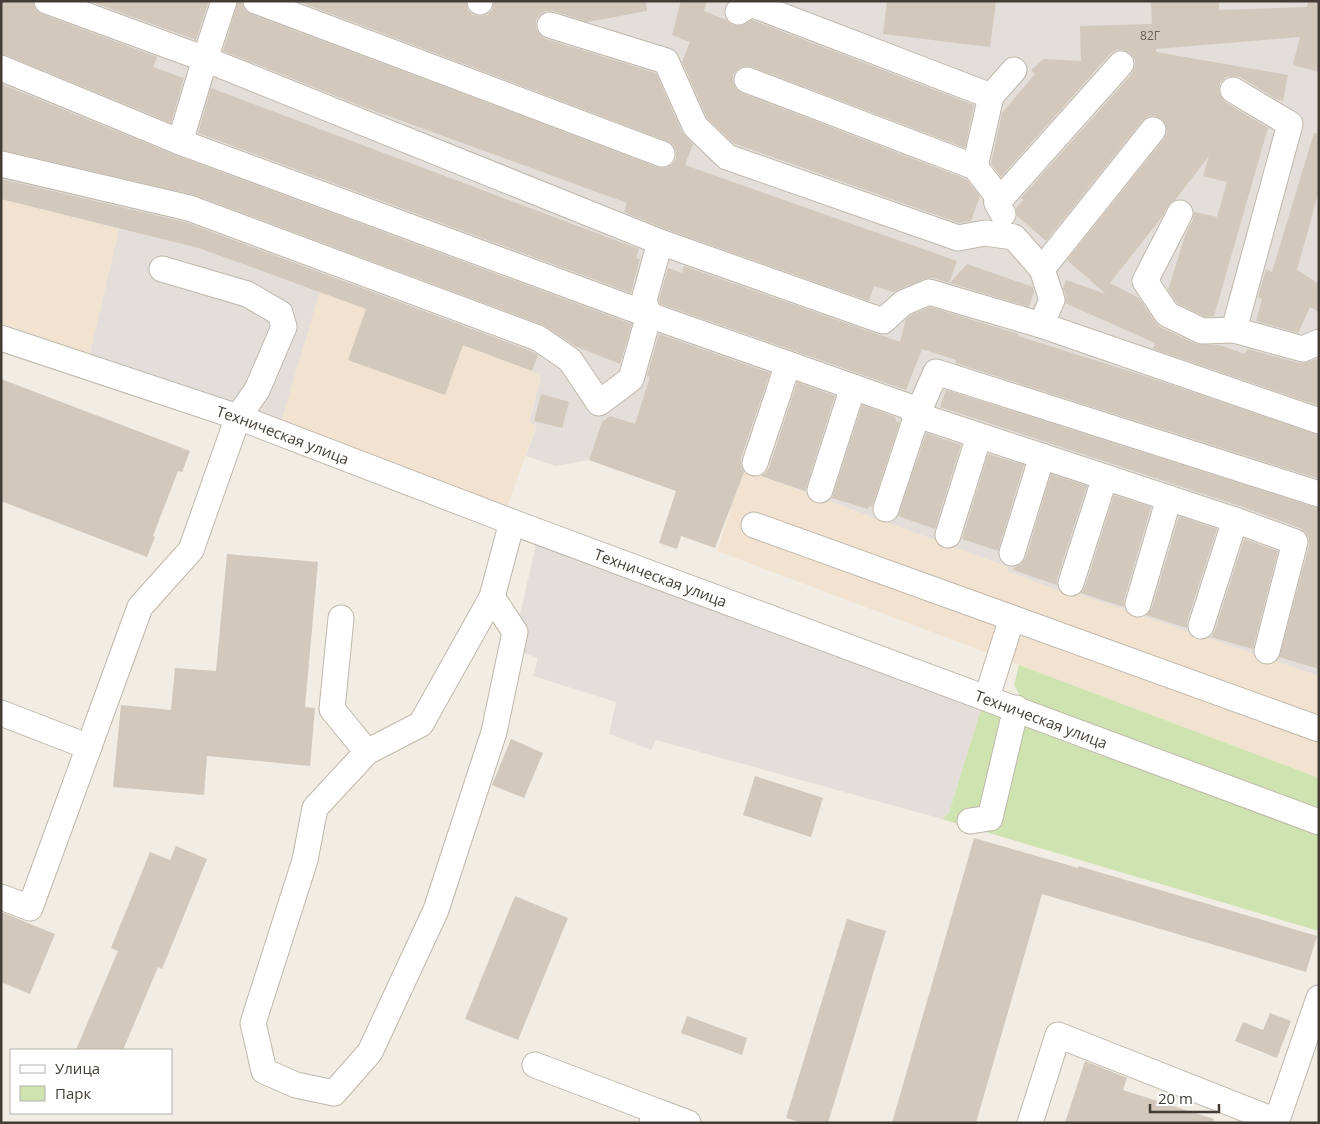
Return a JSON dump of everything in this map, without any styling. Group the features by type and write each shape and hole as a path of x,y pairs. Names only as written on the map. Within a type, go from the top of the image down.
{"street":[{"path":"47,1 205,59 660,242 883,321 902,303 929,292 1042,326 1319,421"},
{"path":"180,142 224,1"},
{"path":"256,1 662,154"},
{"path":"738,12 751,4 991,96"},
{"path":"550,25 666,61 696,126 727,157 958,238 985,233 1014,237"},
{"path":"997,203 1121,64"},
{"path":"1,68 180,142 649,316 907,406 917,415 1235,520 1294,542 1268,651"},
{"path":"975,167 991,96 1014,70"},
{"path":"747,80 975,167 996,194 997,203 1014,237 1042,269 1052,300 1042,326"},
{"path":"1233,90 1290,124 1234,330"},
{"path":"1042,269 1153,130"},
{"path":"1,164 189,208 538,338 570,360 599,403 631,378 649,316 644,300 660,242"},
{"path":"1180,213 1145,281 1167,314 1202,331 1234,330 1303,349 1319,342"},
{"path":"1,897 30,908 140,607 191,550 238,417 257,390 284,327 280,313 247,294 162,269"},
{"name":"Техническая улица","path":"1,338 238,417 512,522 1319,822"},
{"path":"755,463 788,364"},
{"path":"886,509 917,415 936,372 1319,494"},
{"path":"820,490 853,387"},
{"path":"948,535 979,436"},
{"path":"1012,553 1042,456"},
{"path":"1071,584 1104,477"},
{"path":"1138,604 1169,498"},
{"path":"1201,626 1235,520"},
{"path":"492,597 515,632 494,732 436,910 370,1052 334,1093 296,1085 264,1071 253,1023 305,860 315,808 367,752 421,724 492,597 512,522"},
{"path":"754,525 1319,729"},
{"path":"341,618 332,709 367,752"},
{"path":"987,697 1012,618"},
{"path":"970,821 990,818 1016,708"},
{"path":"1,713 89,746"},
{"path":"1030,1123 1058,1035 1276,1122 1319,998"},
{"path":"535,1065 654,1117 688,1123"}],"shaded area":[{"path":"1,1 1319,1 1319,676 1078,594 1076,597 1007,571 1008,567 745,470 730,510 589,460 556,466 526,456 537,425 529,422 541,377 532,371 320,291 280,425 90,354 119,229 1,199"},
{"path":"1,199 119,229 90,354 1,323"},
{"path":"319,291 532,371 541,377 529,421 537,424 507,507 280,425"},
{"path":"744,470 1009,567 1007,571 1076,596 1078,593 1319,676 1319,778 717,551"},
{"path":"536,545 981,709 949,813 942,819 656,740 651,750 609,734 616,702 533,676 538,658 512,649"}],"green space":[{"path":"1019,665 1319,778 1319,809 1022,699 1014,685"},
{"path":"981,709 1319,834 1319,931 942,819 949,813"}],"building":[{"path":"1,1 33,1 36,10 42,14 157,57 153,67 184,78 171,123 1,54"},
{"path":"89,1 209,1 196,40"},
{"path":"238,1 242,1 245,10 251,14 657,167 664,168 671,165 676,159 673,145 667,141 297,1 466,1 468,10 473,15 480,16 487,15 492,10 494,1 646,1 647,11 587,22 554,11 546,11 536,20 536,29 546,39 656,73 682,132 693,144 685,165 957,261 949,283 933,278 924,279 893,292 874,286 869,301 665,229 624,212 627,203 361,106 223,51"},
{"path":"681,1 707,1 704,11 726,20 732,25 739,26 752,20 974,105 965,148 752,67 745,66 738,69 733,75 736,89 742,93 966,179 980,196 971,221 959,223 733,143 707,118 682,62 690,42 672,35"},
{"path":"887,1 996,1 990,47 883,34"},
{"path":"1151,1 1219,1 1219,10 1307,7 1308,1 1319,1 1319,72 1293,65 1300,37 1156,49 1156,52 1288,75 1283,101 1276,99 1240,77 1226,77 1220,83 1219,90 1225,102 1268,128 1214,316 1205,317 1177,303 1168,290 1186,233 1193,220 1194,212 1217,217 1227,182 1203,176 1209,156 1175,200 1168,206 1162,217 1110,283 1139,298 1160,327 1196,344 1219,345 1245,354 1247,349 1299,363 1319,360 1319,406 1153,349 1155,343 1065,303 1066,296 1063,288 1066,280 1106,294 1067,260 1164,139 1167,133 1166,125 1162,119 1148,116 1142,121 1046,241 1017,216 1016,208 1023,200 1021,198 1132,74 1135,60 1130,53 1117,50 1110,54 1001,177 991,164 1002,113 1035,74 1031,70 1044,59 1081,61 1080,26 1152,24"},
{"path":"1,84 175,155 632,324 620,364 575,346 543,325 194,195 1,150"},
{"path":"211,88 639,249 636,258 640,259 631,293 198,133"},
{"path":"1314,133 1319,134 1319,191 1297,270 1319,284 1319,312 1310,307 1298,333 1256,321 1262,299 1258,297 1266,269 1272,272"},
{"path":"1,179 185,222 538,355 532,371 463,345 445,395 348,360 366,309 199,248 1,199"},
{"path":"967,264 1033,287 1034,292 1029,307 950,283"},
{"path":"684,266 900,342 906,319 930,307 1145,376 1319,435 1319,479 955,363 956,360 922,349 906,390 660,304 659,300 668,268 682,273"},
{"path":"659,334 770,373 741,458 744,472 715,548 681,536 677,549 659,543 676,491 589,460 602,422 610,416 635,424 650,377 647,375"},
{"path":"1,379 190,451 182,472 178,471 147,557 1,501"},
{"path":"797,382 835,396 805,491 761,476 769,468"},
{"path":"946,390 1319,508 1319,669 1279,657 1309,546 1309,538 1300,528 1240,506 940,407"},
{"path":"541,394 569,402 562,428 534,421"},
{"path":"862,405 895,417 896,421 900,422 872,507 869,506 868,509 832,498"},
{"path":"926,433 961,445 935,529 898,516"},
{"path":"988,454 1024,465 998,551 962,539"},
{"path":"1051,474 1087,486 1057,579 1057,585 1013,570 1026,557"},
{"path":"1114,495 1151,507 1124,600 1124,607 1081,593 1085,587"},
{"path":"1179,516 1217,529 1187,622 1187,628 1146,615 1152,608"},
{"path":"1244,539 1278,551 1253,649 1211,637 1215,630"},
{"path":"227,554 318,562 305,707 315,708 310,766 207,756 204,795 113,787 121,705 171,710 175,668 216,671"},
{"path":"511,739 543,753 524,798 492,785"},
{"path":"755,776 823,798 811,837 743,815"},
{"path":"974,838 1078,868 1078,866 1317,936 1306,972 1042,894 976,1123 892,1123"},
{"path":"176,846 207,859 162,969 158,967 123,1049 76,1049 118,951 111,948 150,852 170,860"},
{"path":"515,896 568,918 518,1040 465,1019"},
{"path":"1,912 55,934 30,994 1,982"},
{"path":"847,919 886,931 828,1123 803,1123 786,1118"},
{"path":"1270,1013 1291,1021 1277,1058 1235,1041 1243,1022 1263,1030"},
{"path":"687,1016 747,1038 742,1055 681,1033"},
{"path":"1085,1061 1127,1078 1123,1090 1214,1119 1213,1123 1065,1123"}]}
